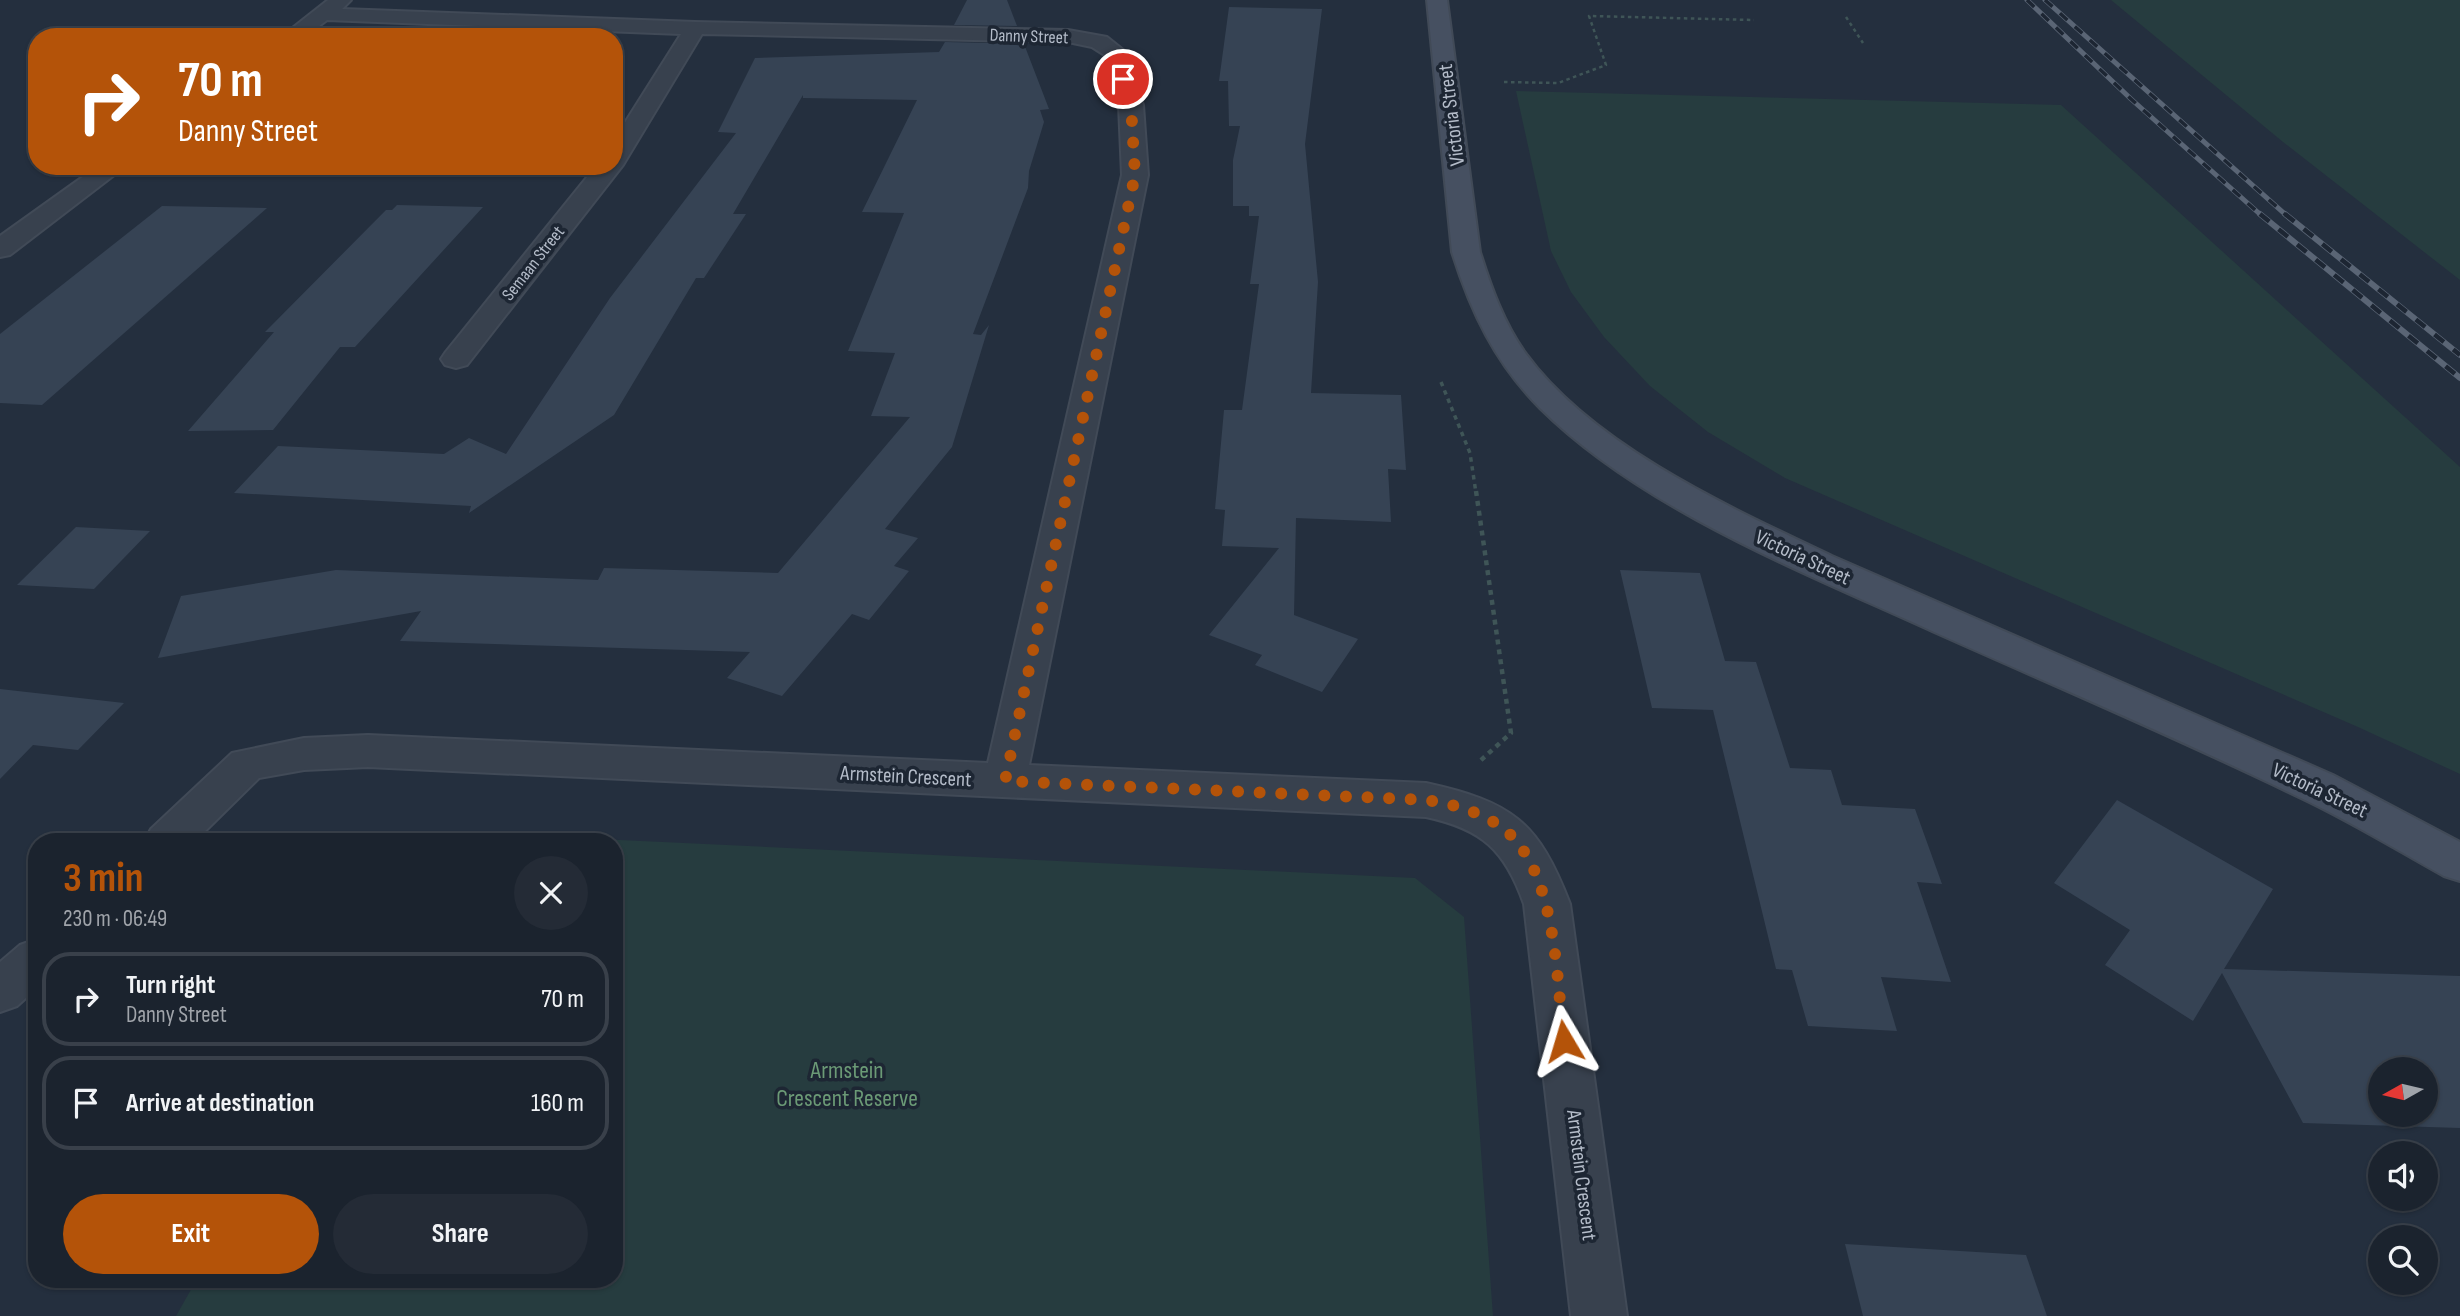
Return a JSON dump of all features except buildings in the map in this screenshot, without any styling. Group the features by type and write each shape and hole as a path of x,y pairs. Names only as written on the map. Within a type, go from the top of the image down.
{"street":[{"name":"Victoria Street","path":"1437,0 1466,252 1497,332 1540,389 1567,415 1641,468 1743,528 1831,570 2318,787 2460,863"},
{"name":"Danny Street","path":"332,7 695,28 1068,36 1099,42 1116,53 1131,105 1135,175 1005,781"},
{"path":"303,28 332,7"},
{"path":"623,145 695,28"},
{"path":"0,249 102,175"},
{"name":"Semaan Street","path":"456,359 602,175"},
{"name":"Armstein Crescent","path":"175,833 247,764 304,754 382,751 1426,800 1471,811 1503,828 1522,849 1537,873 1547,904 1600,1316"},
{"path":"0,991 28,967"}],"path":[{"path":"1504,82 1558,83 1606,65 1589,16 1754,20"},
{"path":"1846,17 1863,43"},
{"path":"1441,382 1470,453 1511,733 1478,764"}],"green space":[{"path":"2111,0 2460,0 2460,280 2283,142"},
{"path":"1516,91 2061,105 2460,467 2460,774 1785,478 1708,432 1650,386 1604,337 1571,292 1551,251"},
{"name":"Armstein Crescent Reserve","path":"623,840 1415,878 1464,917 1493,1316 176,1316 192,1288 623,1288"}],"railway":[{"path":"2027,0 2131,99 2262,216"},
{"path":"2045,0 2287,216"},
{"path":"2260,214 2460,378"},
{"path":"2285,214 2460,355"}],"route":[{"path":"1123,79 1131,105 1135,175 1005,781 1426,800 1485,817 1503,828 1522,849 1537,873 1547,904 1564,1041"}]}
